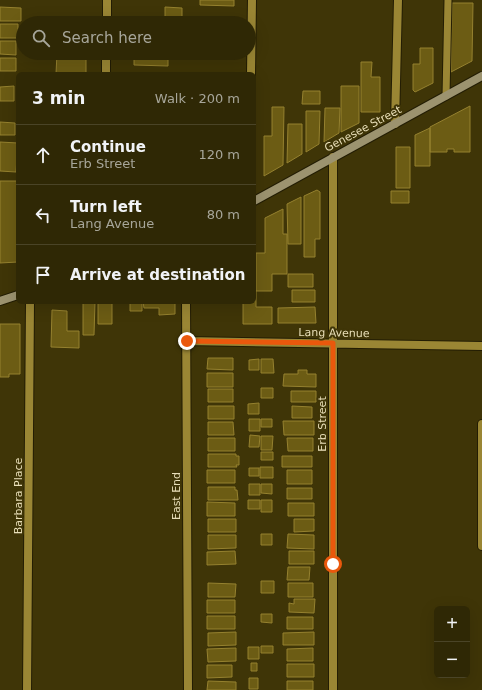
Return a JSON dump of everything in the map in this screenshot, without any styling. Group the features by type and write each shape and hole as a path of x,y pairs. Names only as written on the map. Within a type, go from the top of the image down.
{"main road":[{"name":"Genesee Street","path":"256,200 482,76"},
{"path":"0,301 16,296"}],"street":[{"path":"107,0 107,16"},
{"path":"252,0 252,16"},
{"path":"395,124 398,0"},
{"path":"106,60 106,72"},
{"path":"251,60 251,72"},
{"name":"Erb Street","path":"333,157 333,690"},
{"name":"Barbara Place","path":"27,690 30,304"},
{"name":"East End","path":"186,304 188,690"},
{"name":"Lang Avenue","path":"187,341 482,346"},
{"path":"482,424 482,546"}],"lane":[{"path":"446,96 448,0"}],"building":[{"path":"200,0 234,0 234,6 200,5"},
{"path":"452,3 473,3 472,61 451,72"},
{"path":"0,7 21,8 21,16 16,16 16,21 0,21"},
{"path":"165,7 182,8 182,16 165,16"},
{"path":"0,24 16,24 16,38 0,38"},
{"path":"0,41 16,41 16,55 0,54"},
{"path":"420,48 433,48 433,83 415,92 413,90 413,64 420,64"},
{"path":"0,58 16,58 16,71 0,71"},
{"path":"57,60 86,60 86,72 56,72"},
{"path":"134,60 168,60 168,66 134,65"},
{"path":"361,62 372,62 371,77 380,77 380,112 361,112"},
{"path":"14,86 14,101 0,101 0,87"},
{"path":"341,86 359,86 359,123 341,132"},
{"path":"303,91 320,91 320,104 302,104"},
{"path":"470,106 470,152 454,152 454,149 447,149 447,152 430,152 430,127"},
{"path":"272,107 284,107 283,165 264,176 264,136 272,136"},
{"path":"325,108 340,108 339,133 324,142"},
{"path":"306,111 320,111 319,144 306,152"},
{"path":"0,122 15,123 15,135 0,135"},
{"path":"288,124 302,124 302,154 287,163"},
{"path":"430,128 430,166 415,166 415,135"},
{"path":"0,142 16,143 16,172 0,171"},
{"path":"396,147 410,147 410,188 396,188"},
{"path":"0,181 16,181 16,262 0,263"},
{"path":"317,190 320,192 320,239 315,239 315,257 304,257 304,196"},
{"path":"391,191 409,191 409,203 391,203"},
{"path":"301,197 301,244 288,244 287,204"},
{"path":"283,209 283,234 287,234 287,274 272,274 272,291 256,291 256,253 265,253 265,218"},
{"path":"288,274 313,274 313,287 288,287"},
{"path":"292,290 315,290 315,302 292,302"},
{"path":"83,304 95,304 94,335 83,335"},
{"path":"98,304 112,304 112,324 98,324"},
{"path":"130,304 142,304 142,311 130,311"},
{"path":"143,304 175,304 175,314 159,315 159,308 144,308"},
{"path":"243,304 256,304 256,307 272,307 272,324 243,324"},
{"path":"315,307 316,323 278,323 278,308"},
{"path":"52,310 67,311 67,331 79,331 79,348 51,347"},
{"path":"0,324 20,324 20,374 9,374 9,377 0,377"},
{"path":"208,358 233,358 233,370 207,369"},
{"path":"259,359 259,370 249,370 249,360"},
{"path":"261,359 273,359 274,373 261,373"},
{"path":"298,370 307,370 307,374 316,374 316,387 283,386 284,374 298,374"},
{"path":"207,373 233,373 233,387 207,387"},
{"path":"261,388 273,388 273,398 261,398"},
{"path":"208,389 233,389 233,402 208,402"},
{"path":"291,391 316,391 316,402 291,402"},
{"path":"259,403 259,414 248,414 248,404"},
{"path":"208,406 234,406 234,419 208,419"},
{"path":"292,406 312,407 312,418 292,418"},
{"path":"249,419 260,419 260,431 249,431"},
{"path":"261,419 272,419 272,427 261,427"},
{"path":"283,421 314,421 314,435 284,435"},
{"path":"208,422 233,422 234,435 208,435"},
{"path":"250,435 260,436 259,447 249,447"},
{"path":"261,436 273,436 272,450 261,450"},
{"path":"208,438 235,438 235,451 208,451"},
{"path":"287,438 313,438 313,451 288,451"},
{"path":"261,452 273,452 273,460 261,460"},
{"path":"208,454 236,454 236,456 239,456 239,465 236,465 237,467 208,467"},
{"path":"282,456 312,456 312,467 282,467"},
{"path":"260,467 273,467 273,478 260,478"},
{"path":"249,468 259,468 259,476 249,476"},
{"path":"207,470 235,470 235,483 207,483"},
{"path":"287,470 312,470 312,484 287,484"},
{"path":"249,484 260,484 260,495 249,495"},
{"path":"261,484 272,484 272,494 261,493"},
{"path":"208,487 235,487 235,490 237,490 238,500 208,500"},
{"path":"287,488 312,488 312,499 287,499"},
{"path":"248,500 260,500 260,509 248,509"},
{"path":"261,500 272,500 272,512 261,512"},
{"path":"207,502 235,503 235,516 207,516"},
{"path":"288,503 314,503 314,516 288,516"},
{"path":"208,519 236,519 236,532 208,532"},
{"path":"294,519 314,519 314,531 294,532"},
{"path":"261,534 272,534 272,545 261,545"},
{"path":"288,534 314,535 314,549 287,548"},
{"path":"208,535 236,535 236,548 208,549"},
{"path":"235,551 236,564 207,565 207,552"},
{"path":"289,551 314,551 314,564 289,564"},
{"path":"288,567 310,567 309,580 287,580"},
{"path":"261,581 274,581 274,593 261,593"},
{"path":"208,583 236,584 235,597 208,597"},
{"path":"288,583 313,583 313,597 288,597"},
{"path":"294,599 315,599 314,613 289,612 289,603 294,604"},
{"path":"207,600 235,600 235,613 207,613"},
{"path":"261,614 272,614 272,623 261,622"},
{"path":"207,616 235,616 235,629 207,629"},
{"path":"287,617 313,617 313,629 287,629"},
{"path":"236,632 236,645 208,646 208,633"},
{"path":"314,632 314,645 283,645 283,633"},
{"path":"261,646 273,646 273,653 261,653"},
{"path":"248,647 259,647 259,659 248,659"},
{"path":"236,648 236,661 208,662 207,649"},
{"path":"313,648 313,661 287,661 287,649"},
{"path":"251,663 257,663 257,671 251,671"},
{"path":"287,664 314,664 314,677 287,677"},
{"path":"207,665 232,665 232,677 207,678"},
{"path":"249,678 258,678 258,689 249,689"},
{"path":"208,681 236,682 236,690 207,690"},
{"path":"287,681 313,681 313,690 287,690"}],"route":[{"path":"187,341 333,343 333,564"}]}
